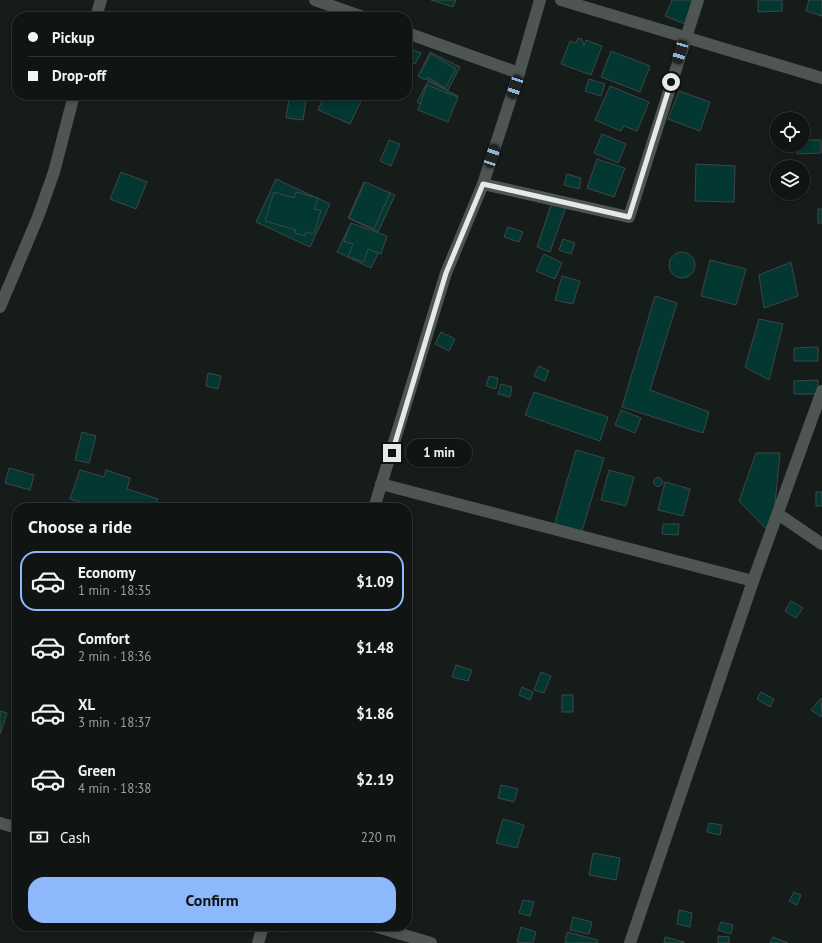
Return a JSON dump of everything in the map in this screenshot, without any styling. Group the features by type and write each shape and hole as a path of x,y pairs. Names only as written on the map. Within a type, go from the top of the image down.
{"street":[{"path":"97,12 101,0"},
{"path":"316,0 349,12"},
{"path":"375,503 446,273 483,184 520,73 540,0"},
{"path":"561,0 822,78"},
{"path":"483,184 629,217 698,0"},
{"path":"412,35 520,73"},
{"path":"0,307 54,172 73,100"},
{"path":"630,943 753,581 822,391"},
{"path":"381,484 753,581"},
{"path":"778,514 822,544"},
{"path":"0,823 12,827"},
{"path":"258,943 262,931"},
{"path":"390,931 430,943"}],"building":[{"path":"431,0 456,0 453,7"},
{"path":"672,0 695,0 685,24 665,16"},
{"path":"758,0 782,0 782,11 758,12"},
{"path":"809,0 822,0 822,16 806,11"},
{"path":"578,38 582,39 584,46 586,40 602,46 591,75 561,64 570,41 576,43"},
{"path":"412,49 421,53 415,64 412,62"},
{"path":"611,51 650,66 640,92 601,77"},
{"path":"430,52 460,67 448,90 419,75"},
{"path":"431,54 456,69 445,88 427,77 425,80 418,76"},
{"path":"589,79 605,84 601,96 585,91"},
{"path":"428,81 458,96 447,118 417,102"},
{"path":"427,85 458,97 448,122 418,110"},
{"path":"610,86 649,102 637,131 624,126 621,131 595,120"},
{"path":"679,91 710,102 700,131 668,119"},
{"path":"289,100 306,101 303,120 286,118"},
{"path":"323,100 362,100 350,124 318,110"},
{"path":"602,134 626,144 618,163 594,153"},
{"path":"389,140 400,144 391,166 380,161"},
{"path":"810,140 821,140 821,153 797,154 797,152 810,152"},
{"path":"597,159 625,168 614,197 587,188"},
{"path":"696,164 735,166 734,202 695,201"},
{"path":"121,172 147,182 136,209 110,199"},
{"path":"567,174 581,178 579,189 564,185"},
{"path":"276,179 330,204 310,247 256,222"},
{"path":"364,182 395,195 378,232 348,218"},
{"path":"365,182 390,193 374,229 349,218"},
{"path":"274,192 294,198 296,192 318,198 314,209 321,210 314,234 306,232 305,236 295,233 296,230 265,221"},
{"path":"552,202 566,207 550,252 537,247"},
{"path":"818,209 822,209 822,223 818,223"},
{"path":"351,223 385,239 371,268 337,252"},
{"path":"351,223 387,236 381,254 368,249 364,262 348,257 353,244 344,241"},
{"path":"508,227 523,232 519,242 504,237"},
{"path":"563,239 575,243 571,254 559,250"},
{"path":"682,252 691,256 695,265 691,274 682,278 673,274 669,265 673,256"},
{"path":"544,254 562,263 555,279 536,271"},
{"path":"710,260 746,269 736,305 701,296"},
{"path":"791,262 798,296 764,308 759,275"},
{"path":"562,276 580,281 573,304 555,300"},
{"path":"655,296 677,303 650,390 709,412 703,433 622,407"},
{"path":"759,319 783,324 769,380 745,367"},
{"path":"441,332 455,339 449,351 435,344"},
{"path":"818,347 818,361 794,361 794,348"},
{"path":"539,366 549,371 545,381 534,376"},
{"path":"208,373 221,376 218,389 206,386"},
{"path":"489,376 498,378 496,389 486,386"},
{"path":"818,380 818,394 794,394 794,381"},
{"path":"501,384 512,387 510,397 498,394"},
{"path":"534,392 608,417 600,441 525,415"},
{"path":"621,410 641,418 635,433 615,425"},
{"path":"82,432 96,436 89,463 75,460"},
{"path":"576,450 604,458 581,534 554,526"},
{"path":"756,453 780,453 772,535 739,501"},
{"path":"9,468 34,475 30,490 5,483"},
{"path":"80,470 104,477 106,470 130,478 127,489 158,499 157,503 82,503 70,499"},
{"path":"609,470 634,477 626,506 601,500"},
{"path":"656,478 660,478 662,482 660,486 656,486 654,484 654,480"},
{"path":"665,482 690,489 683,516 658,510"},
{"path":"816,492 822,492 822,506 816,506"},
{"path":"663,524 679,524 678,535 662,534"},
{"path":"791,601 803,608 796,618 785,611"},
{"path":"456,665 472,670 468,681 452,677"},
{"path":"541,672 551,676 544,693 534,690"},
{"path":"522,687 533,692 530,700 519,695"},
{"path":"761,692 774,699 770,707 757,699"},
{"path":"562,695 573,695 573,712 562,712"},
{"path":"821,698 822,715 821,717 811,710"},
{"path":"0,711 7,713 0,734"},
{"path":"501,785 518,789 514,802 498,798"},
{"path":"503,819 524,825 517,848 496,843"},
{"path":"709,823 722,825 720,835 707,832"},
{"path":"593,853 620,858 616,880 589,875"},
{"path":"794,892 801,895 797,905 789,901"},
{"path":"523,900 534,902 530,916 519,913"},
{"path":"679,910 692,913 690,927 677,924"},
{"path":"573,917 592,922 589,934 570,930"},
{"path":"721,922 733,925 731,934 718,930"},
{"path":"521,927 536,932 533,943 517,942"},
{"path":"567,932 598,940 597,943 565,943"},
{"path":"718,936 729,937 729,943 718,943"},
{"path":"665,937 684,942 684,943 664,943"},
{"path":"773,937 788,943 770,943"}],"route":[{"path":"392,453 446,273 483,184 629,217 671,82"}]}
